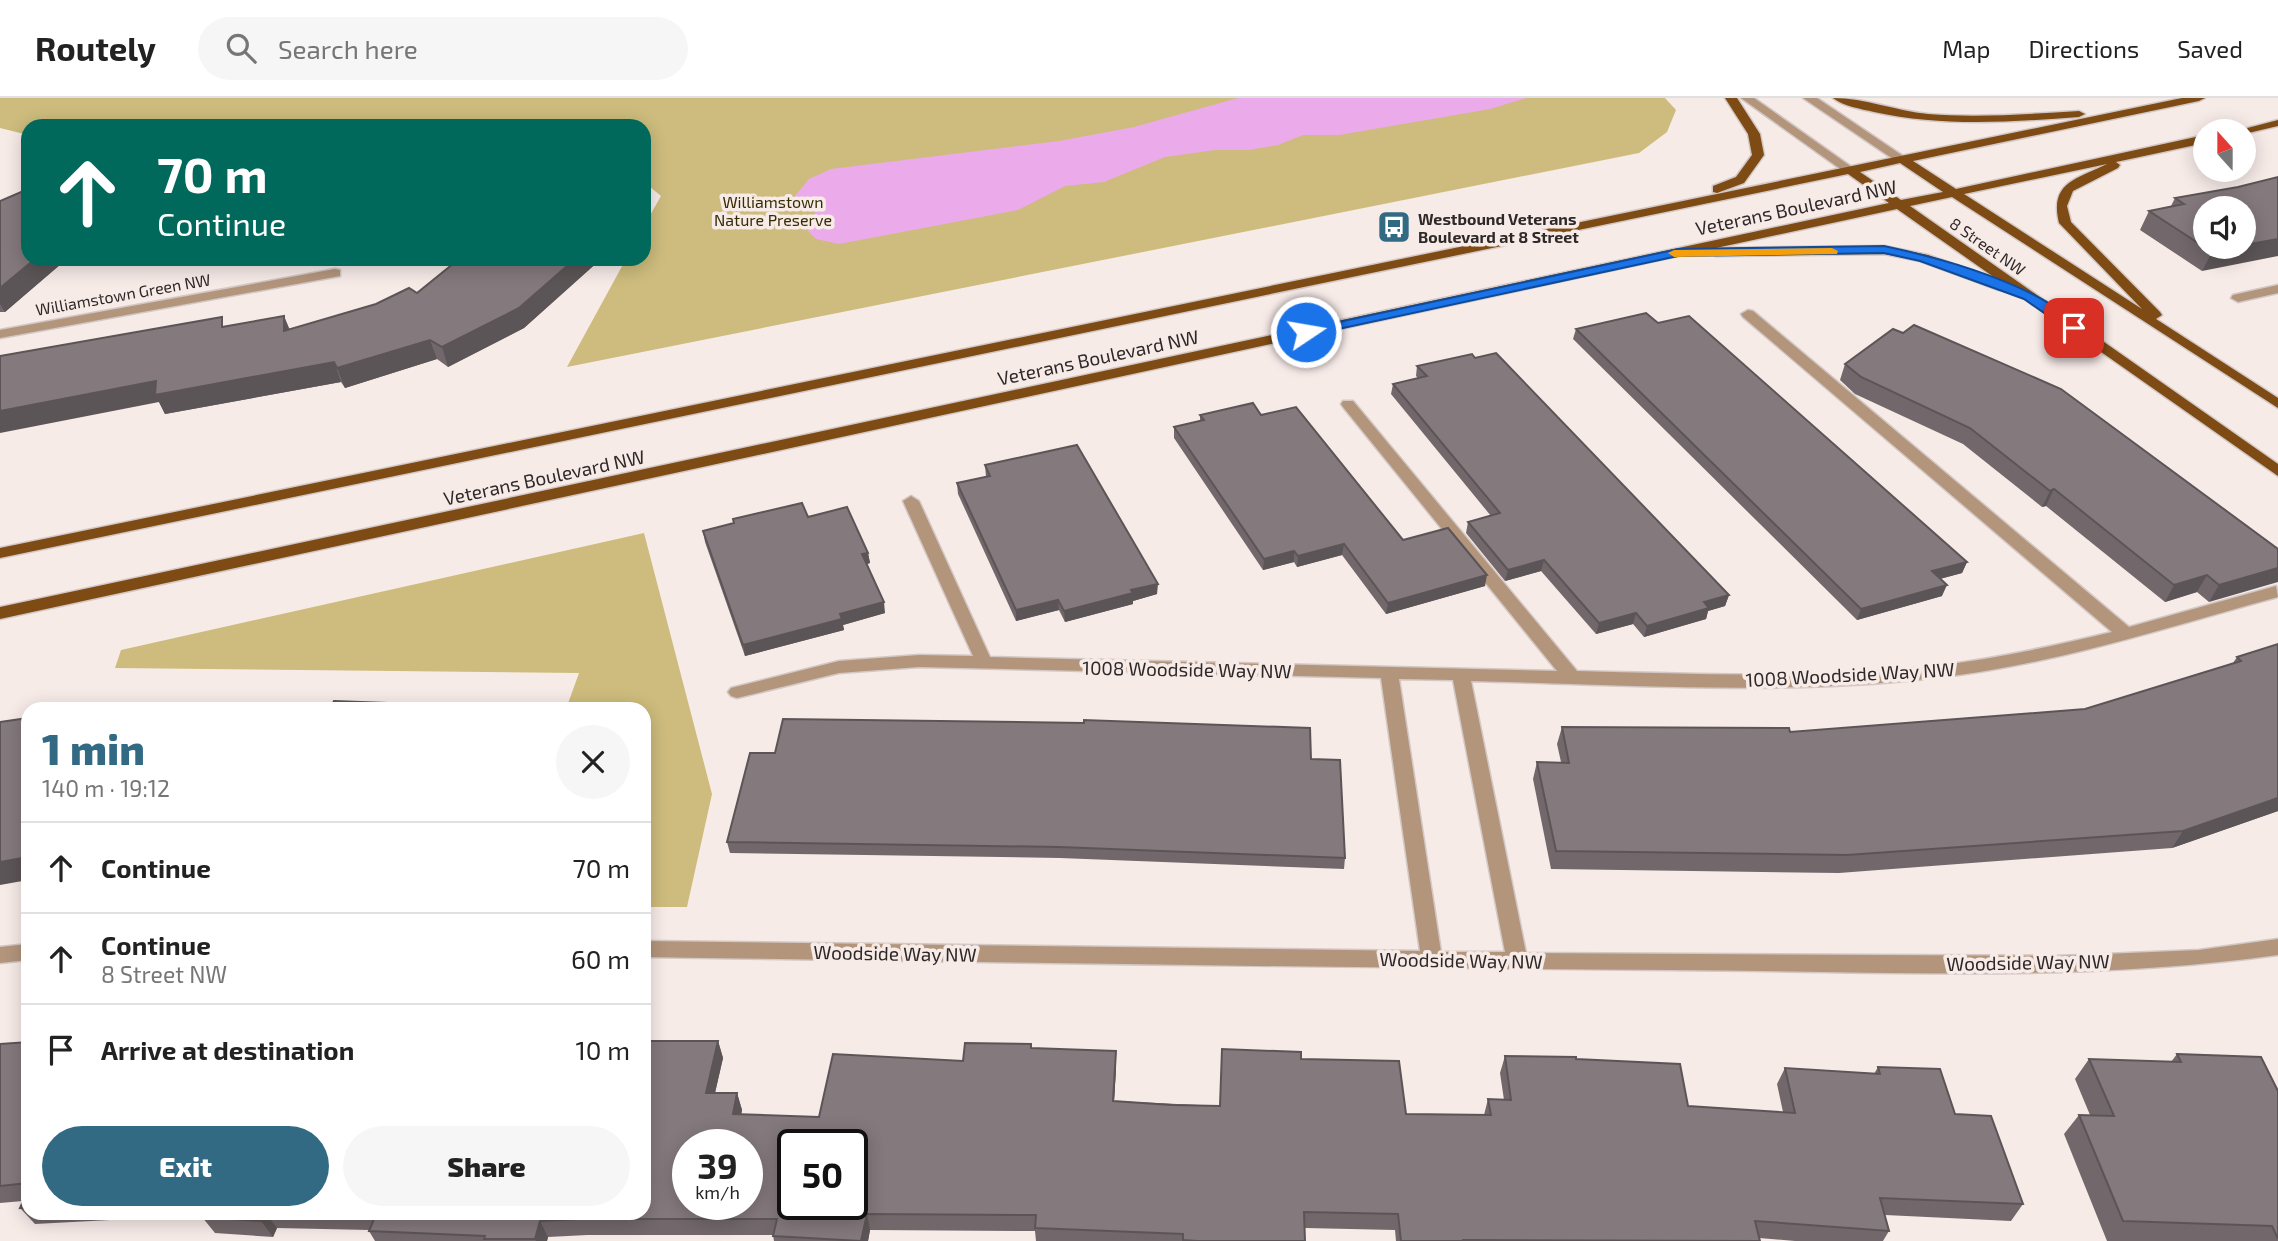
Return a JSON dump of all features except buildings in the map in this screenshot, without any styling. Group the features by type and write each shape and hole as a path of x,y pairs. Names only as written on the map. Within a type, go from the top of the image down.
{"main road":[{"path":"1671,207 1740,180 1758,155 1754,134 1731,98"},
{"path":"1839,98 1866,109 1913,118 1968,121 2142,111"},
{"name":"Veterans Boulevard NW","path":"0,553 2199,98"},
{"path":"2256,128 2278,124"},
{"name":"Veterans Boulevard NW","path":"0,613 2193,142"},
{"path":"2133,155 2068,188 2061,206 2063,215 2065,223 2177,338"},
{"name":"8 Street NW","path":"1903,160 2278,404"},
{"name":"8 Street NW","path":"1850,170 2278,471"},
{"path":"1678,253 1884,250 1923,258 2029,296"}],"street":[{"name":"8 Street NW","path":"1747,98 1850,170"},
{"name":"8 Street NW","path":"1809,98 1903,160"},
{"name":"Williamstown Green NW","path":"0,334 335,273"},
{"path":"2238,299 2278,289"},
{"path":"1748,314 2125,633"},
{"path":"1348,404 1572,677"},
{"path":"911,501 985,664"},
{"name":"1008 Woodside Way NW","path":"737,692 839,667 871,662 919,661 1735,681 1866,677 1959,669 2007,661 2125,633 2276,592"},
{"path":"1389,674 1432,960"},
{"path":"1461,675 1517,961"},
{"name":"Woodside Way NW","path":"651,949 1517,961 2058,964 2199,958 2278,947"},
{"path":"0,955 21,953"}],"green space":[{"name":"Williamstown Nature Preserve","path":"0,98 1665,98 1676,110 1667,132 1639,153 567,367 622,266 651,266 651,214 661,196 651,188 651,119 21,119 21,133 0,128"},
{"path":"644,533 712,794 687,907 651,907 651,702 569,702 579,673 115,668 121,650"}],"shaded area":[{"path":"1238,98 1526,98 1490,109 1339,135 1303,135 1278,145 1248,150 1215,150 1165,157 1104,182 1065,186 1018,210 839,244 816,239 808,231 816,213 801,209 795,196 809,179 831,169 1059,141 1134,127"}],"slow traffic":[{"path":"1674,253 1832,251"}],"place":[{"name":"Westbound Veterans Boulevard at 8 Street","path":"1394,227"}],"route":[{"path":"1306,332 1678,253 1884,250 1923,258 2029,296 2074,328"}]}
